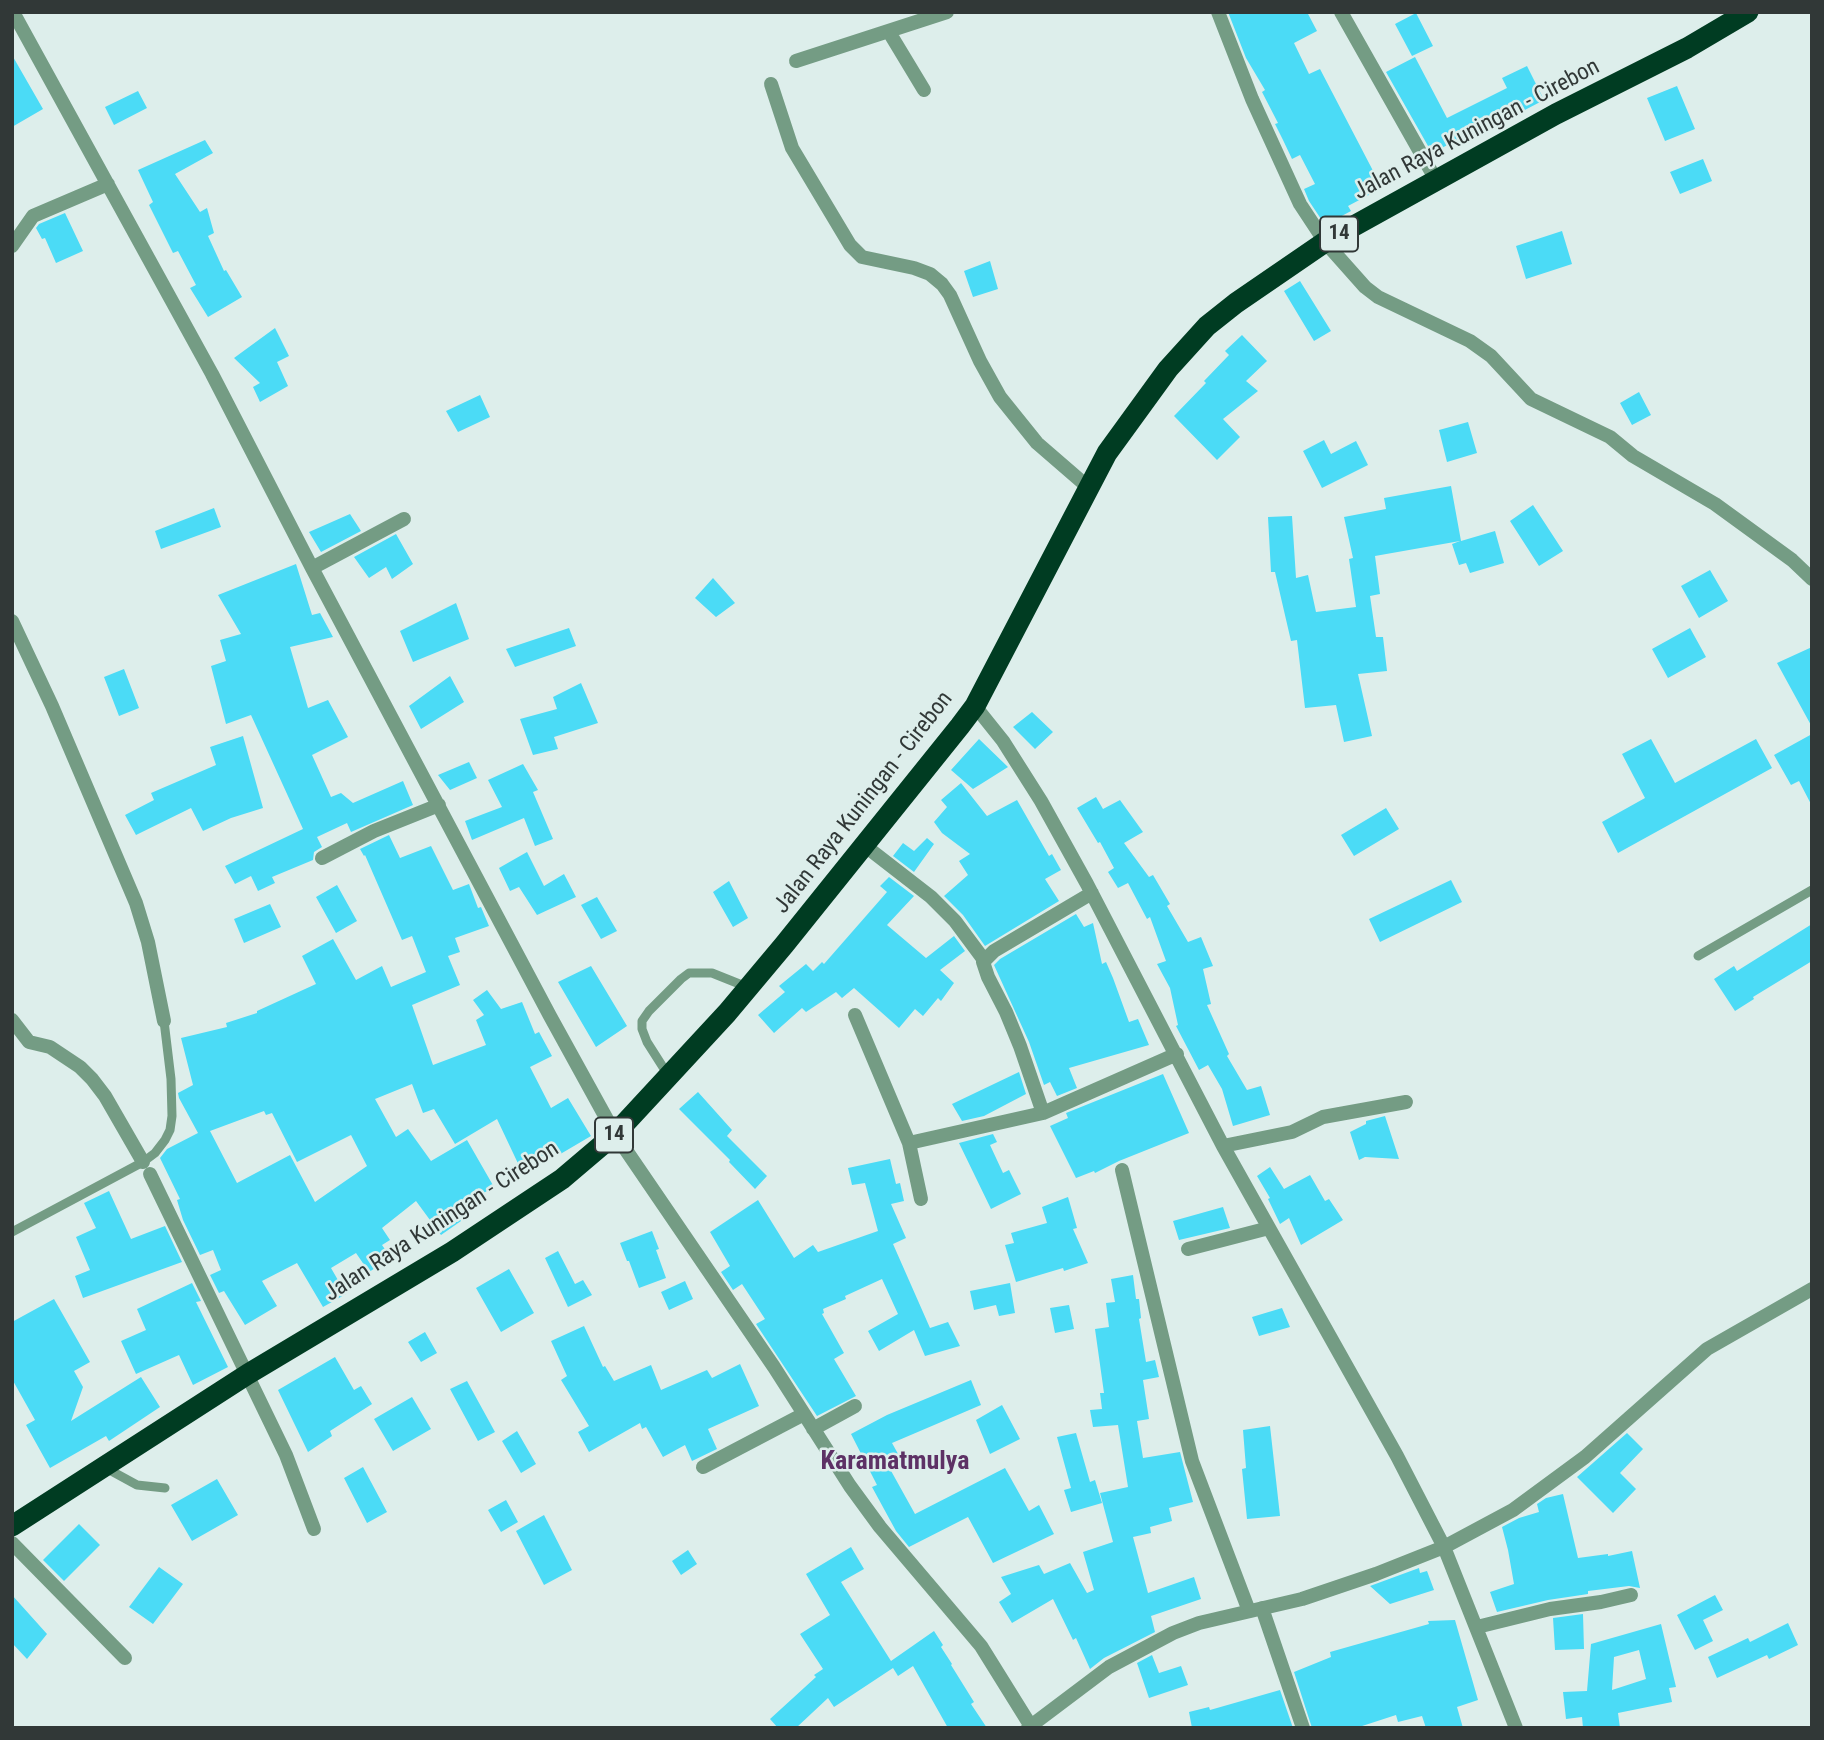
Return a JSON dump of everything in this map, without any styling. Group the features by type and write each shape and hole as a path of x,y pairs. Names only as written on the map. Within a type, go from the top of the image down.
{"highway":[{"name":"Jalan Raya Kuningan - Cirebon","path":"16,1523 248,1374 463,1245 562,1179 615,1133 748,987 975,706 1107,453 1168,369 1208,326 1236,303 1325,242 1556,114 1687,48 1748,12"}],"street":[{"path":"13,12 212,374 312,568 615,1133 774,1367 850,1486 880,1527 981,1646 1031,1727 1109,1667 1139,1649 1199,1623 1302,1599 1364,1578 1444,1547 1513,1510 1556,1481 1707,1349 1812,1289"},
{"path":"796,61 947,12"},
{"path":"1218,12 1283,170 1300,204 1325,242 1349,270 1378,297 1470,341 1491,356 1531,399 1610,437 1633,456 1715,503 1792,560 1812,579"},
{"path":"1341,12 1436,180"},
{"path":"889,32 924,90"},
{"path":"771,84 792,148 850,245 862,257 914,268 930,274 942,284 1000,397 1037,443 1089,488"},
{"path":"12,246 33,216 108,184"},
{"path":"312,568 404,519"},
{"path":"12,621 52,706 136,903 148,942 163,1021"},
{"path":"975,706 1003,741 1041,801 1177,1054 1223,1146 1397,1456 1444,1547 1516,1728"},
{"path":"321,858 374,831 439,804"},
{"path":"864,845 931,897 955,920 984,960"},
{"path":"1044,1113 1006,1012 983,965 984,960 994,951 1092,893"},
{"path":"855,1015 909,1143 921,1199"},
{"path":"12,1020 29,1042 50,1047 80,1067 92,1079 146,1168 286,1455 314,1529"},
{"path":"909,1143 1044,1113 1177,1054"},
{"path":"1223,1146 1292,1132 1323,1117 1406,1102"},
{"path":"1122,1170 1192,1461 1303,1728"},
{"path":"1188,1249 1269,1228"},
{"path":"813,1429 855,1406"},
{"path":"703,1467 804,1414"},
{"path":"12,1543 125,1658"},
{"path":"1477,1627 1550,1609 1631,1595"}],"lane":[{"path":"1698,956 1812,890"},
{"path":"668,1076 642,1029 642,1021 649,1011 681,979 699,971 712,972 748,987"},
{"path":"12,1232 146,1168 170,1130 171,1079 163,1021"},
{"path":"102,1466 137,1485 165,1488"}],"building":[{"path":"1228,12 1307,12 1317,31 1294,43 1309,74 1320,69 1382,188 1348,206 1351,211 1325,225 1304,189 1315,184 1300,155 1292,159 1262,92 1265,90 1246,58"},
{"path":"1416,13 1433,46 1412,56 1395,24"},
{"path":"12,55 43,109 12,127"},
{"path":"1415,57 1447,118 1507,88 1502,78 1527,66 1544,100 1519,113 1517,109 1432,153 1386,72"},
{"path":"1677,86 1695,129 1665,141 1647,98"},
{"path":"138,91 147,108 114,125 105,107"},
{"path":"205,140 213,153 175,174 200,212 207,208 214,233 208,236 224,271 226,270 242,297 208,317 190,288 196,285 178,251 173,253 149,205 153,202 138,170"},
{"path":"1703,159 1712,181 1680,194 1670,172"},
{"path":"65,213 83,251 56,263 45,238 42,239 36,228 39,224"},
{"path":"1562,231 1572,264 1526,279 1516,246"},
{"path":"990,261 998,289 973,297 964,271"},
{"path":"1300,281 1331,331 1314,341 1284,291"},
{"path":"275,328 289,356 277,362 288,386 260,402 253,387 260,383 234,358"},
{"path":"1242,335 1267,361 1246,381 1258,391 1223,419 1240,437 1217,460 1174,416 1206,383 1204,381 1229,355 1225,351"},
{"path":"1639,392 1651,415 1632,425 1620,403"},
{"path":"480,395 490,417 458,432 446,411"},
{"path":"1468,422 1477,453 1447,462 1439,430"},
{"path":"1324,440 1331,454 1356,441 1368,465 1322,488 1303,451"},
{"path":"1451,486 1461,541 1495,531 1504,563 1470,573 1466,563 1459,565 1452,544 1460,541 1375,556 1380,594 1370,596 1376,637 1383,637 1387,671 1358,674 1372,736 1344,742 1336,705 1305,708 1297,640 1291,641 1275,572 1271,572 1268,517 1292,516 1296,578 1308,575 1316,612 1356,607 1349,559 1353,558 1344,517 1386,509 1384,498"},
{"path":"1533,505 1563,551 1539,566 1510,521"},
{"path":"214,508 221,527 161,549 155,531"},
{"path":"350,514 361,531 321,552 309,532"},
{"path":"396,534 413,564 392,579 386,567 369,578 354,557"},
{"path":"296,564 312,615 320,613 333,637 290,647 308,708 328,700 348,737 312,755 331,797 341,793 353,803 403,781 413,805 351,832 347,823 317,837 322,847 314,852 313,860 272,877 275,883 258,891 251,876 235,884 225,866 303,829 251,715 226,724 211,666 226,661 220,640 241,634 218,595"},
{"path":"1710,570 1728,601 1699,618 1681,586"},
{"path":"713,578 735,603 716,617 695,598"},
{"path":"456,603 469,639 413,662 400,631"},
{"path":"569,628 576,646 515,667 506,649"},
{"path":"1690,628 1706,657 1668,678 1652,649"},
{"path":"1812,647 1812,727 1777,663"},
{"path":"124,669 139,708 119,716 104,677"},
{"path":"450,676 464,702 421,729 409,706"},
{"path":"581,683 598,723 554,737 558,749 533,755 520,719 557,709 553,697"},
{"path":"1032,712 1053,732 1035,749 1013,727"},
{"path":"1812,734 1812,806 1799,781 1791,785 1774,755"},
{"path":"243,736 263,808 231,818 203,831 191,808 136,835 125,815 154,800 151,793 216,765 210,747"},
{"path":"979,739 1008,767 973,789 951,770"},
{"path":"1651,739 1675,783 1756,739 1772,768 1618,853 1602,822 1645,798 1622,754"},
{"path":"469,762 477,778 450,790 438,775"},
{"path":"523,764 538,790 533,792 553,839 535,846 524,818 472,840 465,821 502,807 488,780"},
{"path":"961,783 987,816 1017,800 1049,856 1052,854 1061,870 1045,879 1059,901 985,946 963,915 944,896 968,875 959,861 970,854 942,833 934,822 947,807 941,800"},
{"path":"1096,797 1103,809 1120,800 1143,832 1124,843 1149,877 1153,875 1188,942 1201,937 1213,966 1203,969 1211,1004 1207,1005 1229,1054 1227,1056 1247,1090 1261,1086 1270,1115 1233,1126 1222,1089 1208,1065 1199,1070 1176,1026 1178,1025 1170,988 1157,964 1166,961 1150,917 1147,919 1128,883 1118,888 1108,872 1114,868 1077,808"},
{"path":"1386,808 1399,829 1354,856 1341,835"},
{"path":"389,835 400,858 431,846 453,890 469,884 478,908 481,907 489,926 455,938 460,952 448,956 460,985 412,1005 433,1065 486,1045 476,1020 484,1015 473,1000 487,990 501,1009 522,1002 535,1034 539,1032 552,1056 530,1067 551,1108 568,1098 591,1136 557,1156 552,1147 523,1174 497,1119 455,1144 434,1109 423,1113 412,1084 375,1099 396,1137 408,1129 431,1161 467,1140 494,1187 454,1210 461,1221 441,1235 416,1201 382,1228 390,1240 382,1245 391,1258 369,1272 356,1253 331,1268 346,1294 323,1307 297,1263 262,1281 277,1306 245,1325 224,1291 219,1293 210,1275 221,1270 213,1250 200,1255 183,1220 177,1200 180,1199 160,1158 167,1149 198,1133 178,1093 193,1085 181,1038 227,1027 226,1023 257,1013 316,984 302,956 333,939 356,980 382,966 391,987 426,972 412,936 402,940 360,849","holes":["264,1111 266,1115 272,1113 297,1162 351,1135 367,1166 315,1202 290,1155 237,1183 210,1131"]},
{"path":"927,838 934,844 914,872 893,856 903,843 914,851"},
{"path":"527,852 544,886 564,874 576,897 537,915 519,887 510,891 499,868"},
{"path":"889,877 914,896 887,925 926,958 954,936 965,951 940,970 954,983 941,1001 938,998 923,1016 915,1009 899,1028 854,988 842,998 836,992 806,1012 802,1008 774,1033 758,1015 785,992 779,986 806,964 813,971 822,962 824,964 887,892 880,886"},
{"path":"1451,880 1462,902 1380,942 1369,919"},
{"path":"729,881 748,918 733,927 713,892"},
{"path":"337,885 357,921 336,933 316,897"},
{"path":"597,897 617,931 601,939 581,905"},
{"path":"270,904 281,927 244,943 234,919"},
{"path":"1076,914 1084,927 1093,923 1102,964 1106,962 1129,1022 1138,1019 1149,1045 1069,1068 1077,1088 1057,1096 1050,1082 1044,1085 1029,1042 994,965"},
{"path":"1812,924 1812,961 1735,1011 1714,979 1734,966 1737,971"},
{"path":"591,966 627,1026 596,1047 558,982"},
{"path":"1019,1072 1026,1094 984,1116 962,1121 952,1104"},
{"path":"1163,1074 1189,1133 1095,1173 1094,1171 1076,1178 1050,1126 1068,1118 1066,1113"},
{"path":"698,1092 732,1130 727,1136 767,1176 755,1189 679,1109"},
{"path":"1385,1116 1399,1159 1365,1157 1359,1160 1350,1132 1366,1124 1366,1121"},
{"path":"993,1134 997,1142 990,1145 1003,1173 1009,1170 1021,1194 991,1209 959,1143"},
{"path":"890,1159 896,1184 900,1183 904,1201 891,1204 906,1238 893,1244 930,1328 948,1322 960,1346 925,1356 914,1330 879,1351 868,1331 898,1314 882,1279 845,1296 846,1299 823,1309 822,1314 844,1353 834,1359 856,1396 817,1416 756,1324 765,1319 742,1284 733,1290 721,1272 730,1266 710,1232 758,1200 794,1258 813,1245 818,1252 878,1231 865,1183 852,1185 848,1168"},
{"path":"1270,1167 1284,1189 1310,1175 1325,1201 1329,1199 1343,1220 1301,1245 1289,1218 1280,1224 1268,1199 1270,1198 1257,1176"},
{"path":"109,1191 131,1239 165,1226 182,1262 83,1298 75,1276 90,1270 76,1237 96,1228 84,1203"},
{"path":"1068,1197 1077,1228 1073,1229 1088,1263 1016,1282 1005,1245 1014,1243 1011,1233 1047,1223 1042,1207"},
{"path":"1223,1207 1230,1228 1179,1240 1173,1221"},
{"path":"652,1231 666,1278 639,1288 620,1243"},
{"path":"558,1251 575,1284 583,1280 592,1295 568,1307 545,1258"},
{"path":"509,1269 534,1313 501,1332 476,1288"},
{"path":"1133,1275 1136,1299 1139,1299 1139,1319 1146,1362 1155,1360 1159,1377 1143,1380 1149,1419 1137,1421 1143,1458 1180,1452 1193,1502 1169,1508 1172,1521 1150,1527 1151,1533 1133,1537 1148,1593 1194,1577 1201,1599 1151,1616 1155,1632 1104,1658 1090,1669 1076,1638 1073,1640 1053,1599 1012,1623 999,1602 1011,1594 1001,1577 1039,1565 1044,1574 1070,1563 1087,1593 1094,1590 1083,1552 1113,1542 1100,1493 1128,1487 1118,1425 1093,1427 1090,1410 1102,1409 1100,1393 1104,1393 1095,1329 1109,1327 1106,1303 1115,1302 1111,1279"},
{"path":"685,1281 693,1299 669,1310 661,1292"},
{"path":"192,1283 201,1301 196,1302 228,1367 193,1385 179,1355 136,1374 121,1341 146,1330 137,1309"},
{"path":"1010,1283 1015,1313 999,1316 996,1305 974,1310 970,1291"},
{"path":"54,1299 90,1362 74,1371 83,1387 71,1421 141,1377 160,1407 109,1441 106,1436 50,1468 26,1425 35,1420 12,1379 12,1322"},
{"path":"1069,1305 1074,1329 1055,1333 1050,1308"},
{"path":"1282,1308 1290,1327 1259,1336 1252,1317"},
{"path":"584,1326 603,1367 605,1366 614,1381 651,1365 661,1390 707,1370 712,1378 740,1364 759,1406 708,1429 717,1449 692,1461 685,1445 663,1457 646,1427 642,1429 640,1423 589,1452 578,1432 589,1426 561,1380 567,1376 551,1341"},
{"path":"425,1332 437,1353 421,1362 408,1342"},
{"path":"335,1357 354,1390 361,1386 372,1404 330,1431 332,1436 308,1452 278,1390"},
{"path":"971,1380 981,1405 892,1443 902,1461 890,1469 915,1514 1005,1468 1029,1511 1039,1505 1054,1534 993,1563 968,1517 909,1547 896,1531 872,1487 877,1485 851,1434 887,1415"},
{"path":"467,1381 495,1432 478,1441 450,1389"},
{"path":"412,1397 431,1429 393,1451 374,1419"},
{"path":"1002,1405 1020,1439 990,1454 976,1420"},
{"path":"1270,1426 1280,1516 1247,1519 1242,1469 1246,1468 1243,1430"},
{"path":"517,1431 536,1464 521,1473 502,1441"},
{"path":"1076,1433 1090,1482 1095,1480 1102,1503 1071,1512 1064,1490 1071,1488 1057,1437"},
{"path":"1627,1433 1643,1449 1620,1473 1636,1489 1613,1513 1577,1477"},
{"path":"363,1467 387,1512 367,1523 344,1478"},
{"path":"217,1479 238,1515 192,1541 171,1505"},
{"path":"1563,1494 1578,1558 1632,1551 1640,1588 1629,1586 1588,1591 1588,1594 1497,1612 1490,1592 1514,1584 1502,1527 1539,1512 1537,1504 1546,1498"},
{"path":"506,1500 518,1522 501,1532 488,1510"},
{"path":"544,1515 572,1570 544,1585 516,1531"},
{"path":"79,1524 100,1545 64,1581 43,1560"},
{"path":"851,1547 864,1569 841,1582 891,1661 934,1631 974,1702 971,1704 987,1728 948,1728 913,1666 898,1676 893,1668 834,1707 828,1698 796,1728 778,1728 770,1719 823,1669 800,1634 830,1615 806,1574"},
{"path":"688,1550 697,1564 681,1575 672,1561"},
{"path":"159,1567 183,1584 153,1624 129,1607"},
{"path":"1419,1568 1420,1573 1427,1571 1434,1590 1390,1604 1370,1586"},
{"path":"12,1595 47,1634 27,1659 12,1643"},
{"path":"1715,1595 1723,1610 1703,1620 1713,1641 1695,1650 1677,1615"},
{"path":"1583,1614 1584,1649 1555,1650 1553,1618"},
{"path":"1455,1620 1478,1700 1457,1707 1463,1728 1426,1728 1422,1716 1398,1722 1396,1715 1356,1728 1312,1728 1294,1672 1331,1657 1330,1652 1429,1624 1428,1621"},
{"path":"1788,1623 1798,1645 1769,1659 1767,1655 1717,1678 1708,1657 1748,1638 1750,1642"},
{"path":"1661,1624 1676,1687 1669,1688 1672,1702 1618,1713 1620,1728 1583,1728 1582,1717 1566,1719 1563,1692 1587,1691 1591,1644","holes":["1639,1650 1646,1679 1612,1690 1614,1657"]},
{"path":"1152,1655 1159,1673 1181,1666 1188,1685 1149,1698 1137,1663"},
{"path":"1280,1690 1293,1728 1192,1728 1189,1712 1209,1707 1210,1710"}],"district":[{"name":"Karamatmulya","path":"895,1462"}]}
